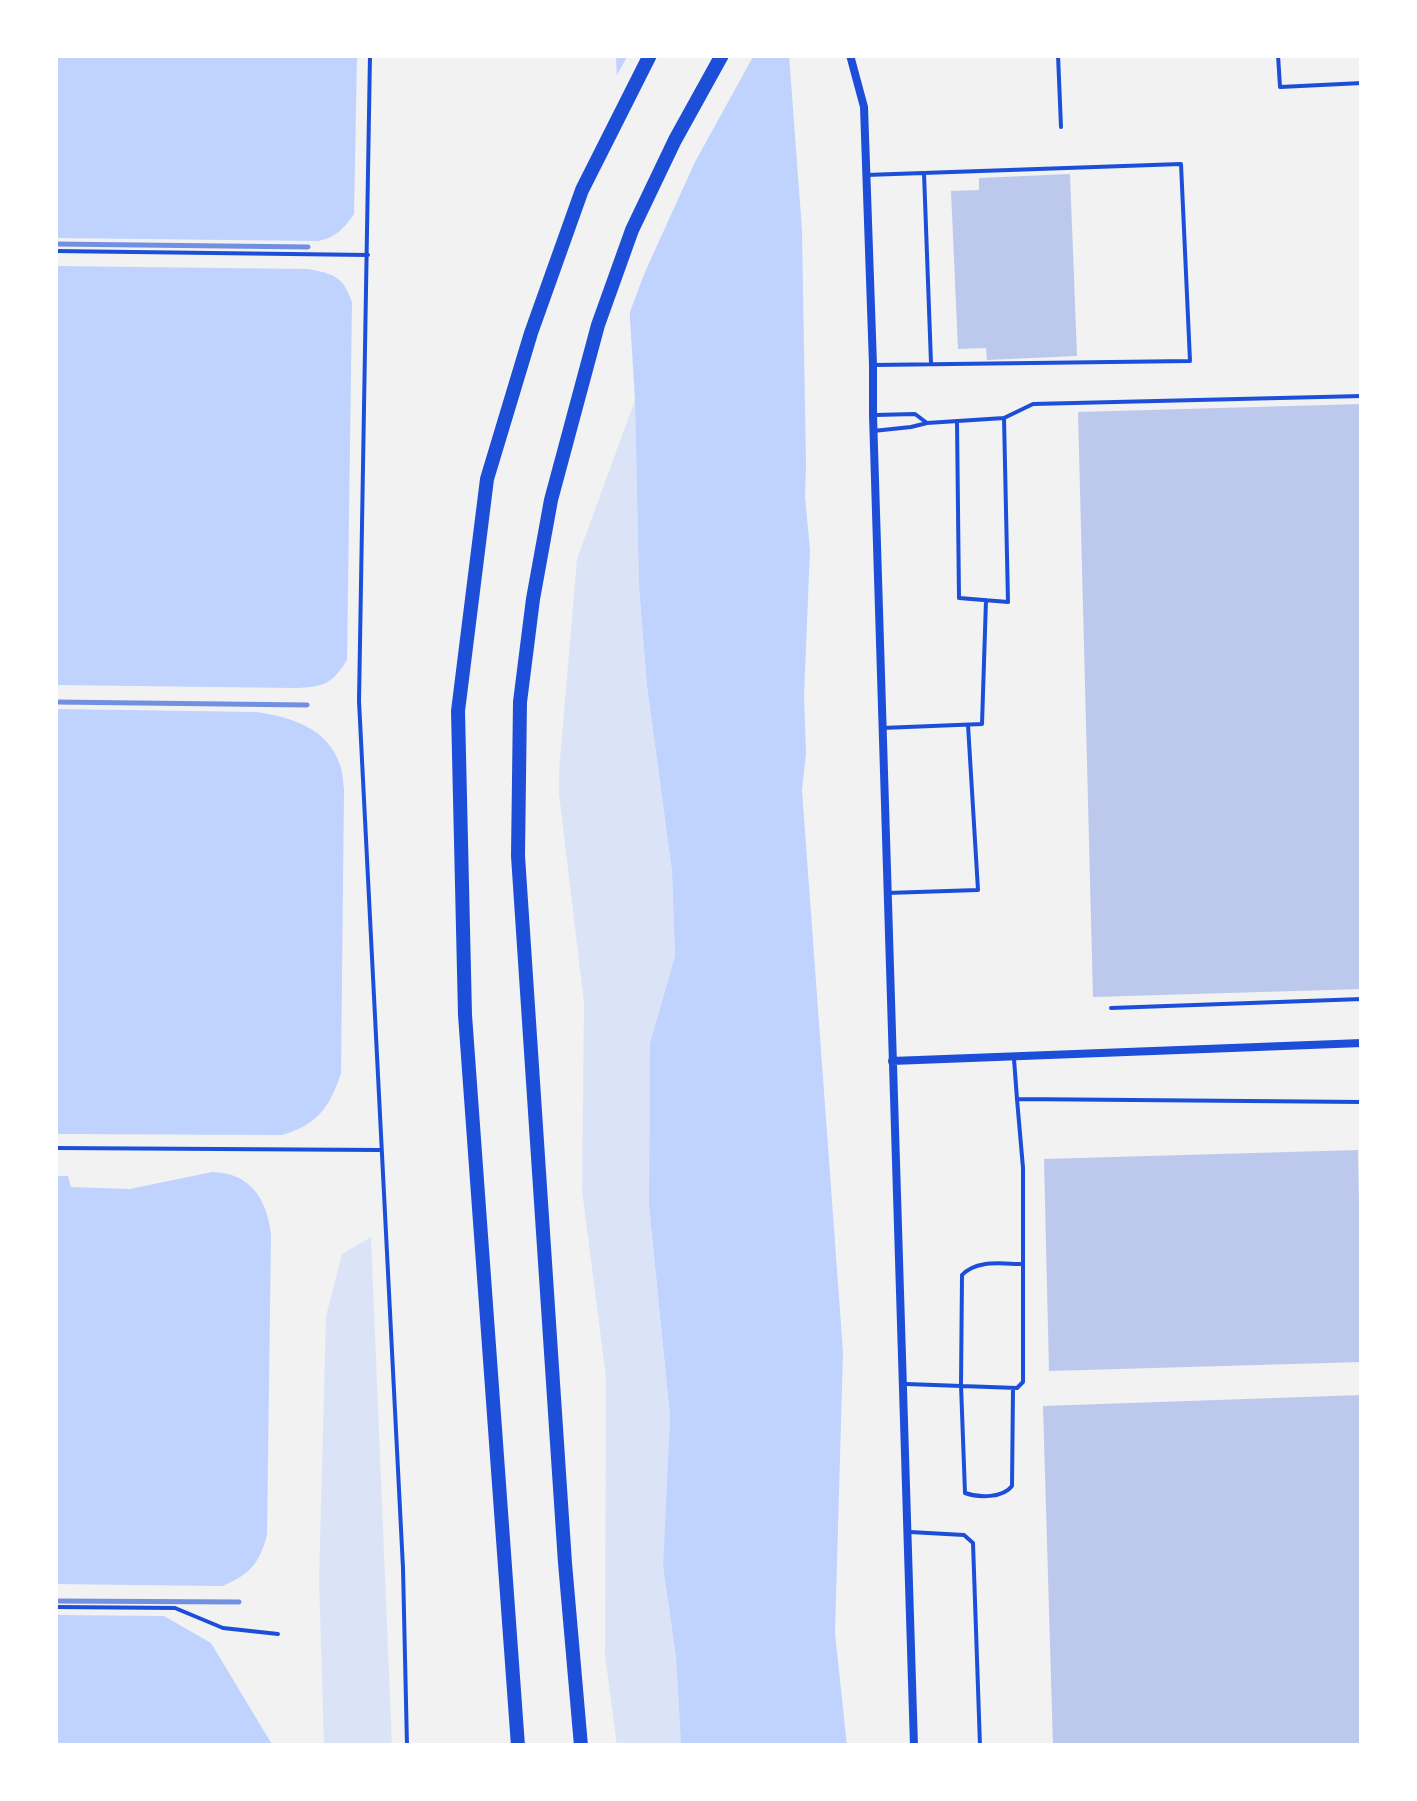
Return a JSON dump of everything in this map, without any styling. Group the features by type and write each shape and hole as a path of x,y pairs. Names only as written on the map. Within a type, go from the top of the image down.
{"highway":[{"path":"518,1746 466,1014 458,711 488,479 531,333 582,190 650,55"},
{"path":"581,1746 565,1563 518,856 520,702 550,500 598,325 632,230 722,55"}],"street":[{"path":"850,55 864,106 874,365 914,1746"},
{"path":"892,1062 1362,1042"}],"lane":[{"path":"370,55 359,701 408,1746"},
{"path":"1058,55 1061,127"},
{"path":"1278,55 1280,87 1362,83"},
{"path":"866,176 1180,164 1190,361 874,365"},
{"path":"924,173 931,364"},
{"path":"55,251 368,255"},
{"path":"873,430 1004,418 1033,404 1362,396"},
{"path":"873,415 915,414 927,423"},
{"path":"957,421 959,598 1008,602 1004,418"},
{"path":"882,728 982,724 986,600"},
{"path":"887,893 978,890 968,725"},
{"path":"1111,1008 1362,999"},
{"path":"902,1384 1017,1388 1023,1382 1023,1168 1014,1056"},
{"path":"1017,1099 1362,1102"},
{"path":"55,1148 380,1150"},
{"path":"1013,1388 1012,1486 1003,1494 965,1493 962,1275 976,1265 1023,1264"},
{"path":"906,1531 964,1535 973,1543 980,1746"},
{"path":"55,1607 174,1608 223,1628 278,1634"}],"shaded area":[{"path":"635,400 639,587 647,686 672,871 675,956 650,1043 649,1205 670,1416 663,1566 676,1657 681,1746 617,1746 605,1656 606,1377 582,1191 584,1003 559,794 577,559"},
{"path":"371,1237 392,1746 324,1746 319,1579 326,1316 342,1254"}],"water":[{"path":"55,55 357,55 354,214 339,232 318,241 55,238"},
{"path":"616,55 789,55 802,230 805,497 810,550 802,790 843,1352 835,1633 847,1746 681,1746 676,1657 663,1566 670,1416 649,1205 650,1043 675,956 672,871 647,686 639,587 635,400"},
{"path":"55,266 308,269 341,281 352,302 347,660 332,679 296,688 55,685"},
{"path":"55,709 256,712 307,726 334,752 344,790 341,1073 327,1105 304,1126 282,1135 55,1134"},
{"path":"212,1172 237,1177 255,1190 266,1210 271,1235 264,1545 257,1560 241,1577 223,1586 55,1584 55,1176 68,1176 71,1187 130,1189"},
{"path":"55,1615 164,1616 211,1643 273,1746 55,1746"}],"pier":[{"path":"628,55 754,55 695,162 625,325 612,84"}],"building":[{"path":"1070,174 1077,356 987,360 986,348 958,349 951,191 979,190 979,178"},
{"path":"1362,404 1362,989 1093,997 1078,412"},
{"path":"1358,1150 1362,1362 1049,1371 1044,1159"},
{"path":"1362,1395 1362,1746 1053,1746 1043,1406"}],"railway":[{"path":"55,244 308,247"},
{"path":"55,702 307,705"},
{"path":"55,1601 239,1602"}]}
